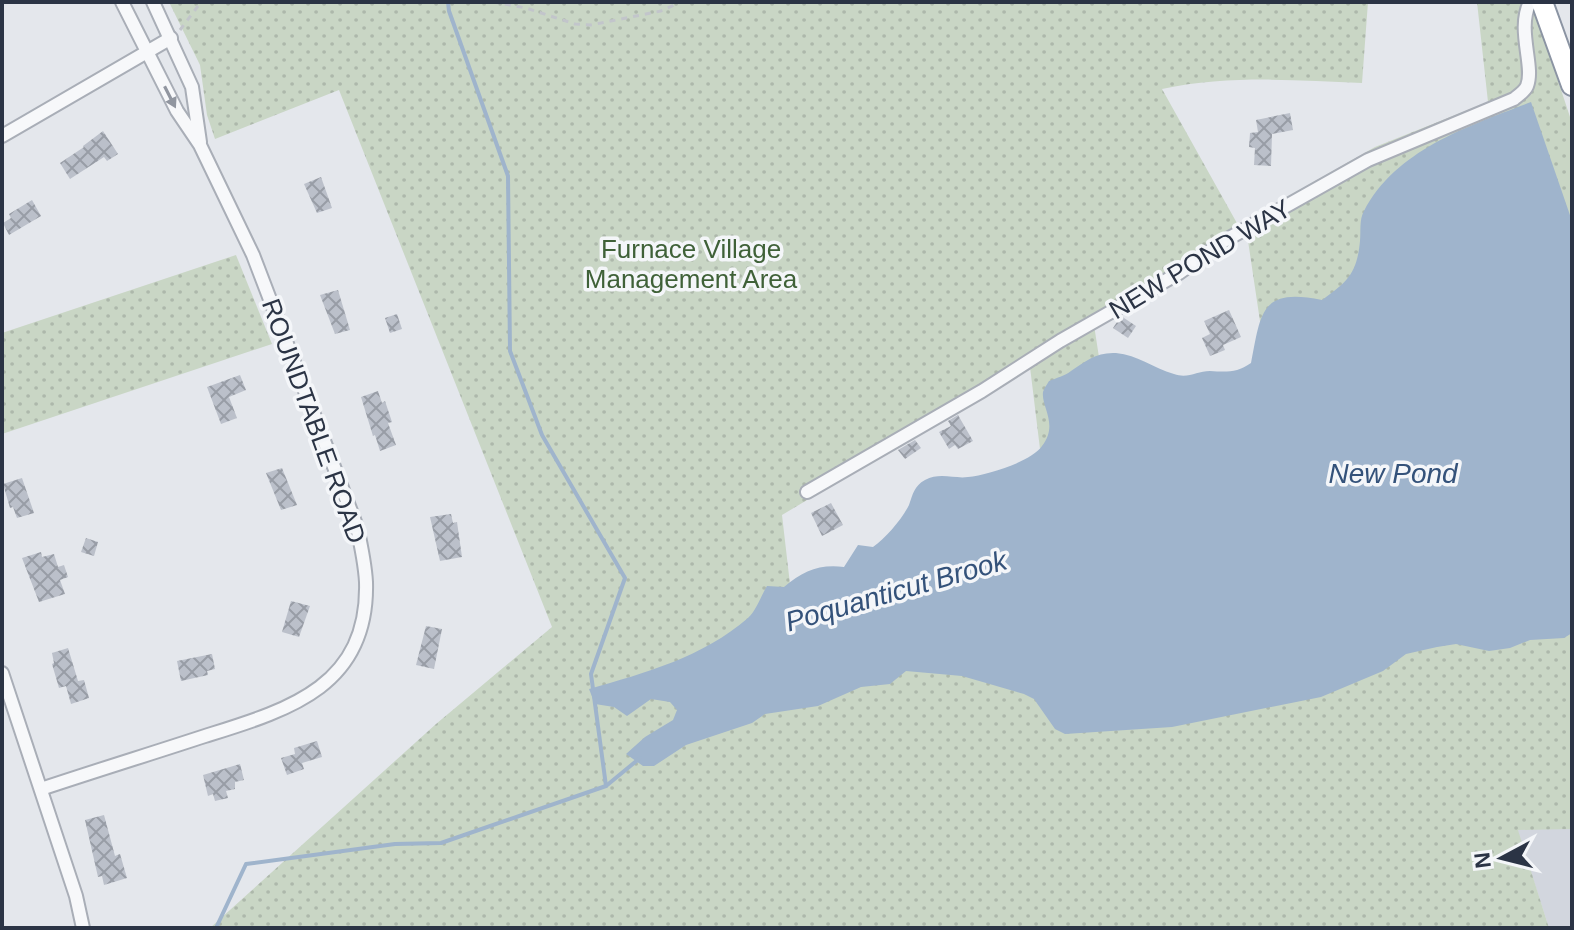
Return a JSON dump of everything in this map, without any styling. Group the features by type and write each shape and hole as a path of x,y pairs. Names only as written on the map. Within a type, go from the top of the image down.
{"highway":[{"path":"1542,2 1572,85"}],"street":[{"name":"ROUNDTABLE ROAD","path":"41,789 255,720 307,697 329,682 341,667 351,651 363,617 366,583 357,527 253,255 200,145 177,111 122,2"},
{"name":"ROUNDTABLE ROAD","path":"153,2 192,87 200,145"},
{"name":"NEW POND WAY","path":"807,492 1179,273 1224,241 1368,160 1514,99 1528,83 1524,32 1530,2"},
{"path":"2,136 171,38"},
{"path":"2,673 76,896 83,928"}],"path":[{"path":"171,38 186,25 201,2"},
{"path":"493,2 526,8 575,24 591,25 661,11 681,2"}],"shaded area":[{"path":"1517,829 1572,829 1572,928 1549,928"}],"green space":[{"name":"Furnace Village Management Area","path":"169,2 1368,2 1362,83 1237,80 1162,89 1238,225 1375,147 1488,102 1477,2 1532,2 1572,123 1572,829 1518,830 1549,928 210,928 436,724 552,627 339,90 215,139 207,115 200,65","holes":["1247,234 1285,489 1128,544 1094,325","1030,367 1056,580 799,662 782,515"]},
{"path":"236,255 272,344 2,434 2,333"}],"water":[{"name":"New Pond","path":"1531,102 1572,221 1572,633 1564,638 1530,640 1510,648 1489,651 1456,644 1406,654 1383,671 1321,697 1172,727 1065,734 1055,729 1034,699 1024,694 962,676 906,671 890,684 861,687 818,706 765,714 752,723 686,745 654,766 643,766 626,754 645,737 673,720 677,710 670,702 651,699 627,716 614,707 595,704 589,689 652,670 712,643 751,615 767,586 784,587 819,568 844,567 858,545 873,547 898,522 921,482 936,476 976,476 997,471 1036,452 1049,430 1043,392 1049,381 1092,358 1109,353 1124,354 1184,376 1205,371 1231,371 1251,363 1258,330 1267,308 1286,297 1322,300 1349,276 1359,252 1362,214 1378,189 1395,171 1415,155 1460,130"}],"building":[{"path":"1290,113 1293,130 1272,134 1271,166 1254,165 1255,148 1249,147 1250,133 1258,132 1256,120"},
{"path":"103,131 118,154 107,161 104,157 70,179 60,163"},
{"path":"321,177 332,208 317,213 304,184"},
{"path":"32,200 41,216 9,235 3,223 11,218 9,214"},
{"path":"338,290 350,330 335,334 320,295"},
{"path":"1229,310 1241,337 1223,345 1225,350 1210,356 1202,338 1210,334 1204,321"},
{"path":"397,314 402,329 390,333 385,318"},
{"path":"1121,316 1136,326 1128,338 1113,328"},
{"path":"240,375 246,390 229,397 237,418 221,424 207,387"},
{"path":"378,391 392,422 388,423 396,445 380,451 361,397"},
{"path":"958,415 973,441 958,449 955,445 949,449 939,432 951,426 948,421"},
{"path":"915,440 921,448 905,459 898,450"},
{"path":"282,468 297,505 281,510 266,473"},
{"path":"22,478 34,513 17,518 13,507 10,508 3,484"},
{"path":"831,503 843,525 822,536 811,513"},
{"path":"451,514 453,523 457,522 462,557 440,561 430,517"},
{"path":"86,538 98,542 94,556 81,552"},
{"path":"41,552 42,557 54,554 58,567 64,565 68,577 60,580 65,594 39,602 22,558"},
{"path":"291,601 310,606 299,637 282,632"},
{"path":"426,626 442,629 434,669 416,665"},
{"path":"68,648 78,681 84,680 89,698 71,704 66,686 59,688 52,664 52,653"},
{"path":"212,654 215,669 207,671 208,675 181,681 177,661"},
{"path":"317,741 322,757 302,763 304,769 287,775 281,758 295,754 294,748"},
{"path":"240,764 244,780 235,782 235,789 226,791 228,798 215,801 213,794 208,796 203,775"},
{"path":"104,815 115,856 120,854 127,878 104,885 102,876 98,877 85,820"}],"waterway":[{"path":"448,2 508,176 510,351 542,435 625,578 591,674 606,786"},
{"name":"Poquanticut Brook","path":"216,928 246,864 395,844 441,843 606,786 640,758"}]}
